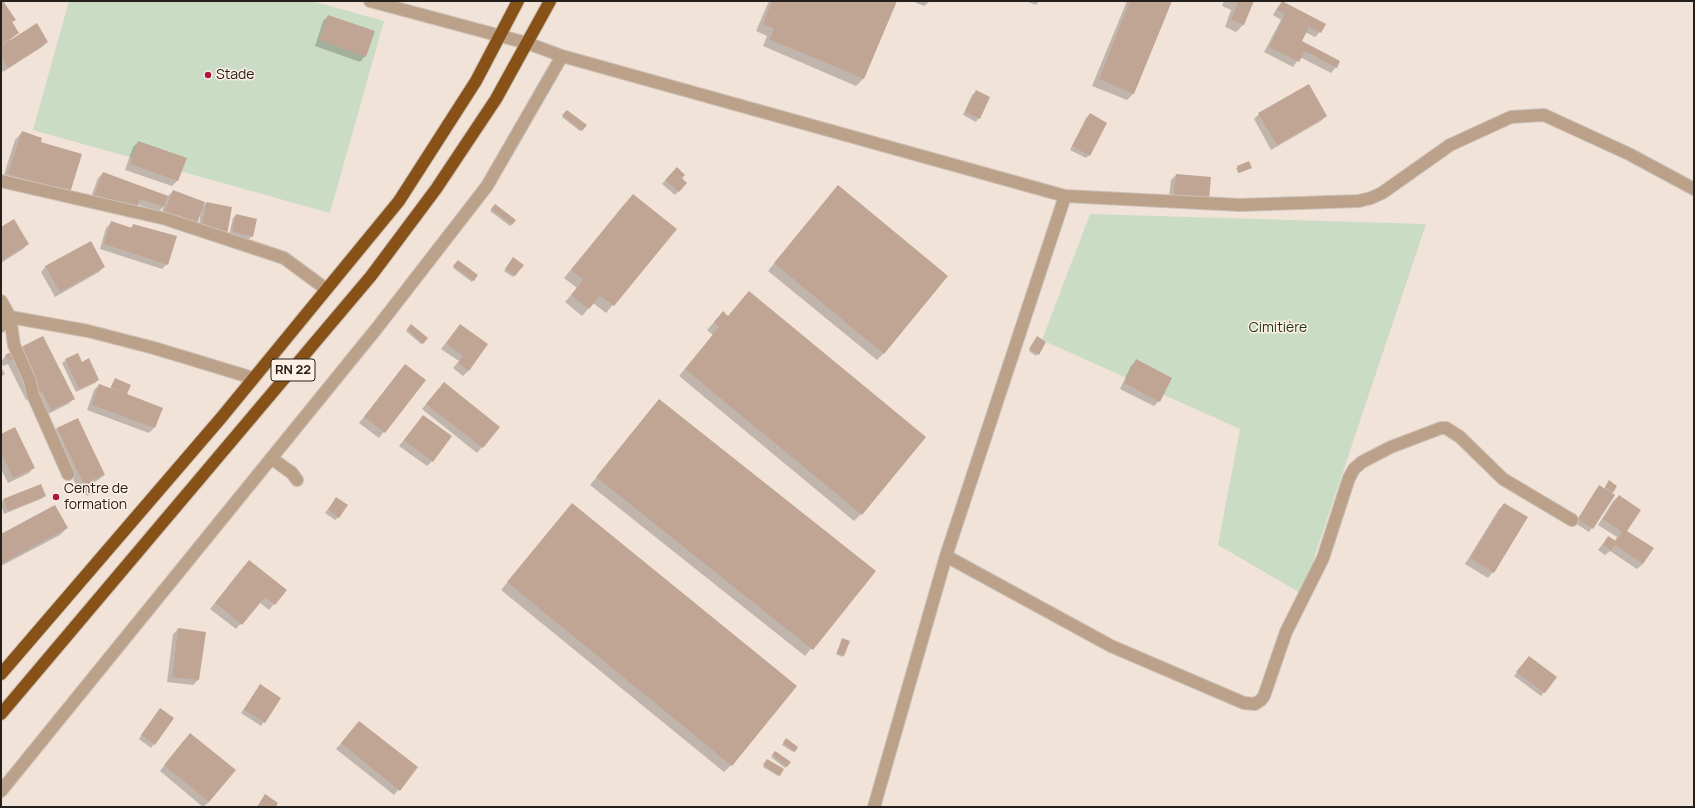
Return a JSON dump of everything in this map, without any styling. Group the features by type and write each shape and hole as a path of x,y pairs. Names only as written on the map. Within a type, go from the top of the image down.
{"highway":[{"name":"RN 22","path":"1,674 221,418 399,201 476,81 518,1"},
{"name":"RN 22","path":"1,714 372,276 436,189 496,99 550,1"}],"street":[{"path":"370,1 527,43 562,56 1065,196 1240,205 1359,200 1371,198 1382,193 1456,142 1511,118 1544,115 1629,154 1694,189"},
{"path":"1,791 377,328 487,186 562,56"},
{"path":"1,181 166,219 284,258 326,289"},
{"path":"874,807 946,556 1065,196"},
{"path":"1,301 10,317 14,345 30,380 33,395 68,474"},
{"path":"10,317 96,333 154,348 253,378"},
{"path":"1,326 10,317"},
{"path":"946,556 1111,646 1244,703 1255,704 1264,696 1286,632 1323,558 1349,478 1354,469 1375,455 1441,428 1446,428 1460,437 1503,479 1572,520"},
{"path":"271,458 292,473 297,480"}],"green space":[{"name":"Stade","path":"69,1 312,1 384,21 330,213 33,130"},
{"name":"Cimitière","path":"1090,214 1426,224 1302,594 1218,545 1240,429 1042,340"}],"building":[{"path":"1,1 3,1 16,20 12,22 19,33 1,45"},
{"path":"772,1 897,1 864,79 769,39 774,29 763,24"},
{"path":"1130,1 1172,1 1134,94 1099,79"},
{"path":"1233,1 1254,1 1244,25 1231,20 1238,3"},
{"path":"1282,1 1326,24 1321,33 1309,27 1302,41 1340,61 1337,68 1305,51 1299,62 1269,47 1285,14 1277,10"},
{"path":"328,15 375,31 366,57 319,40"},
{"path":"37,23 48,42 8,68 1,56 1,46"},
{"path":"1309,84 1327,116 1277,145 1258,113"},
{"path":"976,90 990,97 980,119 965,112"},
{"path":"567,110 587,125 582,131 562,115"},
{"path":"1090,113 1107,123 1090,156 1072,146"},
{"path":"22,131 42,138 41,142 82,154 70,193 8,174"},
{"path":"138,141 187,158 178,181 130,164"},
{"path":"1249,161 1252,168 1239,173 1237,166"},
{"path":"677,167 685,175 682,178 687,183 679,192 665,180"},
{"path":"103,172 168,196 164,207 140,199 135,213 93,198"},
{"path":"1176,174 1211,177 1209,201 1173,200"},
{"path":"838,185 948,276 884,354 774,263"},
{"path":"173,190 205,202 195,229 163,216"},
{"path":"633,194 677,229 614,306 600,296 589,309 571,295 583,280 571,270"},
{"path":"206,202 232,207 227,235 201,231"},
{"path":"495,204 516,220 512,225 491,209"},
{"path":"236,214 257,219 253,237 232,231"},
{"path":"14,219 29,244 1,261 1,227"},
{"path":"111,221 132,228 133,224 177,236 168,265 104,244"},
{"path":"91,241 105,267 60,292 45,266"},
{"path":"513,257 524,265 515,276 505,269"},
{"path":"458,260 478,275 474,281 453,266"},
{"path":"749,291 926,437 862,515 685,369 719,327 714,322 723,311 728,316"},
{"path":"411,324 428,338 423,344 407,329"},
{"path":"460,324 488,344 469,371 458,363 463,356 446,343"},
{"path":"43,336 75,399 51,410 42,391 32,396 13,359 8,361 5,355"},
{"path":"1037,336 1046,342 1039,355 1029,349"},
{"path":"78,353 82,362 89,358 99,380 79,389 65,359"},
{"path":"1136,359 1172,378 1160,402 1124,383"},
{"path":"405,364 426,380 385,433 364,417"},
{"path":"115,378 131,385 127,394 163,408 155,428 92,405 99,384 124,393 111,387"},
{"path":"444,382 500,427 483,448 426,404"},
{"path":"659,399 876,571 813,650 596,477"},
{"path":"423,415 452,436 433,462 404,440"},
{"path":"78,418 105,475 90,481 96,492 89,495 57,428"},
{"path":"15,427 35,468 13,478 1,453 1,434"},
{"path":"1609,480 1617,486 1613,493 1605,487"},
{"path":"41,484 46,496 8,511 3,499"},
{"path":"1599,485 1615,495 1593,529 1578,519"},
{"path":"1619,495 1641,510 1627,531 1654,548 1643,564 1615,545 1611,550 1603,545 1608,536 1616,541 1622,532 1603,519"},
{"path":"336,497 348,505 339,518 328,510"},
{"path":"572,503 797,686 732,766 507,582"},
{"path":"1504,503 1528,517 1494,573 1470,558"},
{"path":"55,505 68,528 1,564 1,534"},
{"path":"249,560 287,590 275,605 265,597 242,625 215,603"},
{"path":"178,628 206,632 199,680 172,677"},
{"path":"842,638 850,641 844,656 837,653"},
{"path":"1529,656 1557,677 1545,693 1516,672"},
{"path":"260,684 281,698 265,723 244,710"},
{"path":"160,708 174,718 155,745 141,735"},
{"path":"359,721 418,767 400,791 341,743"},
{"path":"190,733 236,770 209,802 164,765"},
{"path":"786,738 798,747 795,752 783,743"},
{"path":"775,751 791,762 787,767 772,755"},
{"path":"767,759 784,769 780,776 763,765"},
{"path":"265,794 278,803 276,807 257,807"}],"place":[{"name":"Stade","path":"208,75"},
{"name":"Centre de formation","path":"56,497"}]}
